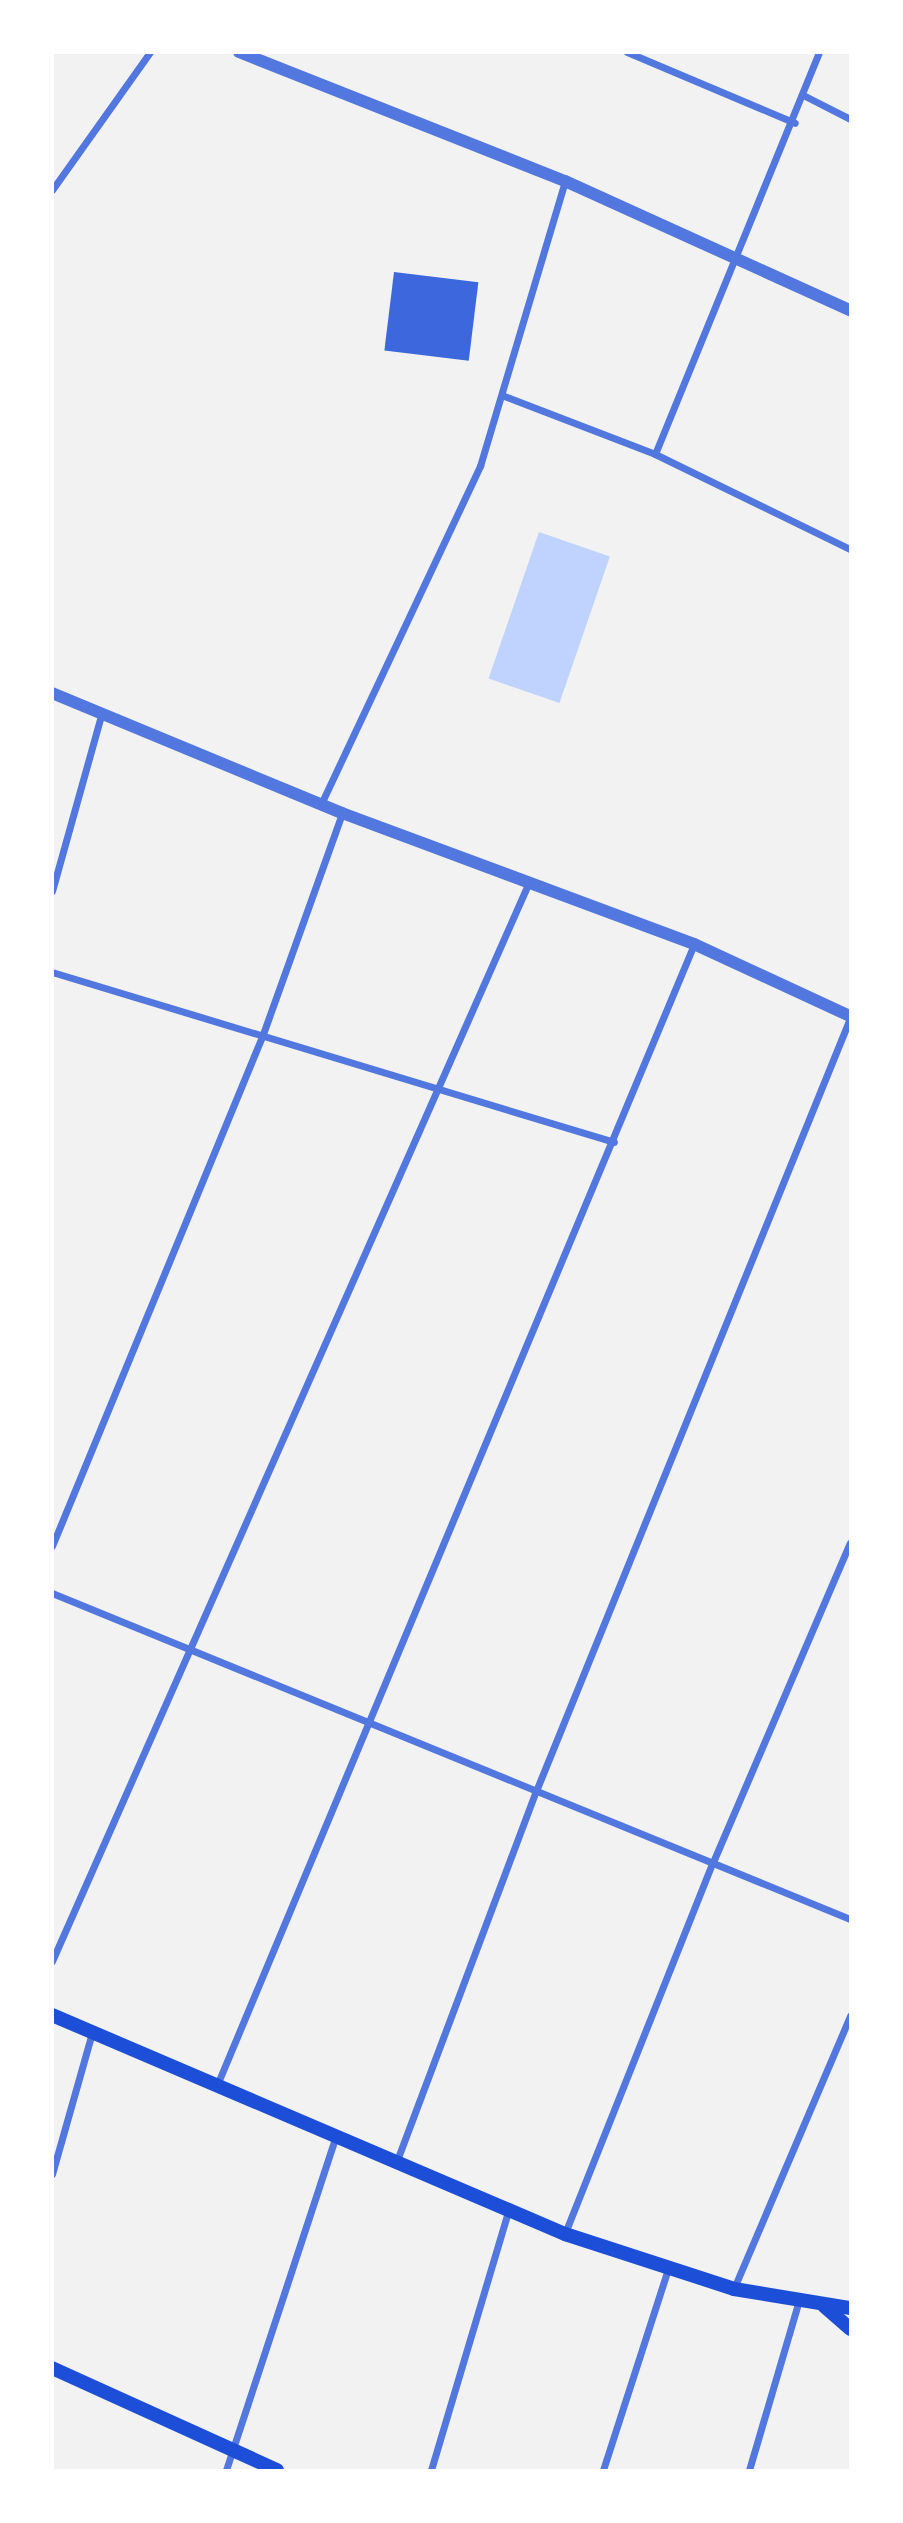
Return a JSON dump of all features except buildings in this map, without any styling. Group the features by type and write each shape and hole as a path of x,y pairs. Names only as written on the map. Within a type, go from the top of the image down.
{"main road":[{"path":"52,2015 508,2212 667,2272 798,2303 850,2308"},
{"path":"824,2305 850,2329"},
{"path":"52,2368 277,2470"}],"street":[{"path":"52,190 150,52"},
{"path":"239,52 565,181 738,255 850,310"},
{"path":"627,52 795,123"},
{"path":"655,454 795,123 819,52"},
{"path":"805,96 850,119"},
{"path":"321,804 480,466 505,396 565,181"},
{"path":"505,396 655,454 850,549"},
{"path":"52,693 102,711 342,813 530,879 694,944 850,1017 536,1791 396,2163"},
{"path":"52,891 102,711"},
{"path":"52,1546 263,1034 342,813"},
{"path":"52,1961 442,1088 530,879"},
{"path":"216,2085 366,1722 614,1142 694,944"},
{"path":"52,972 614,1142"},
{"path":"565,2234 713,1862 850,1543"},
{"path":"52,1593 850,1919"},
{"path":"734,2289 850,2016"},
{"path":"52,2174 92,2033"},
{"path":"226,2470 335,2138"},
{"path":"430,2470 508,2212"},
{"path":"603,2470 667,2272"},
{"path":"749,2470 798,2303"}],"water":[{"path":"539,532 610,556 559,703 489,679"}]}
